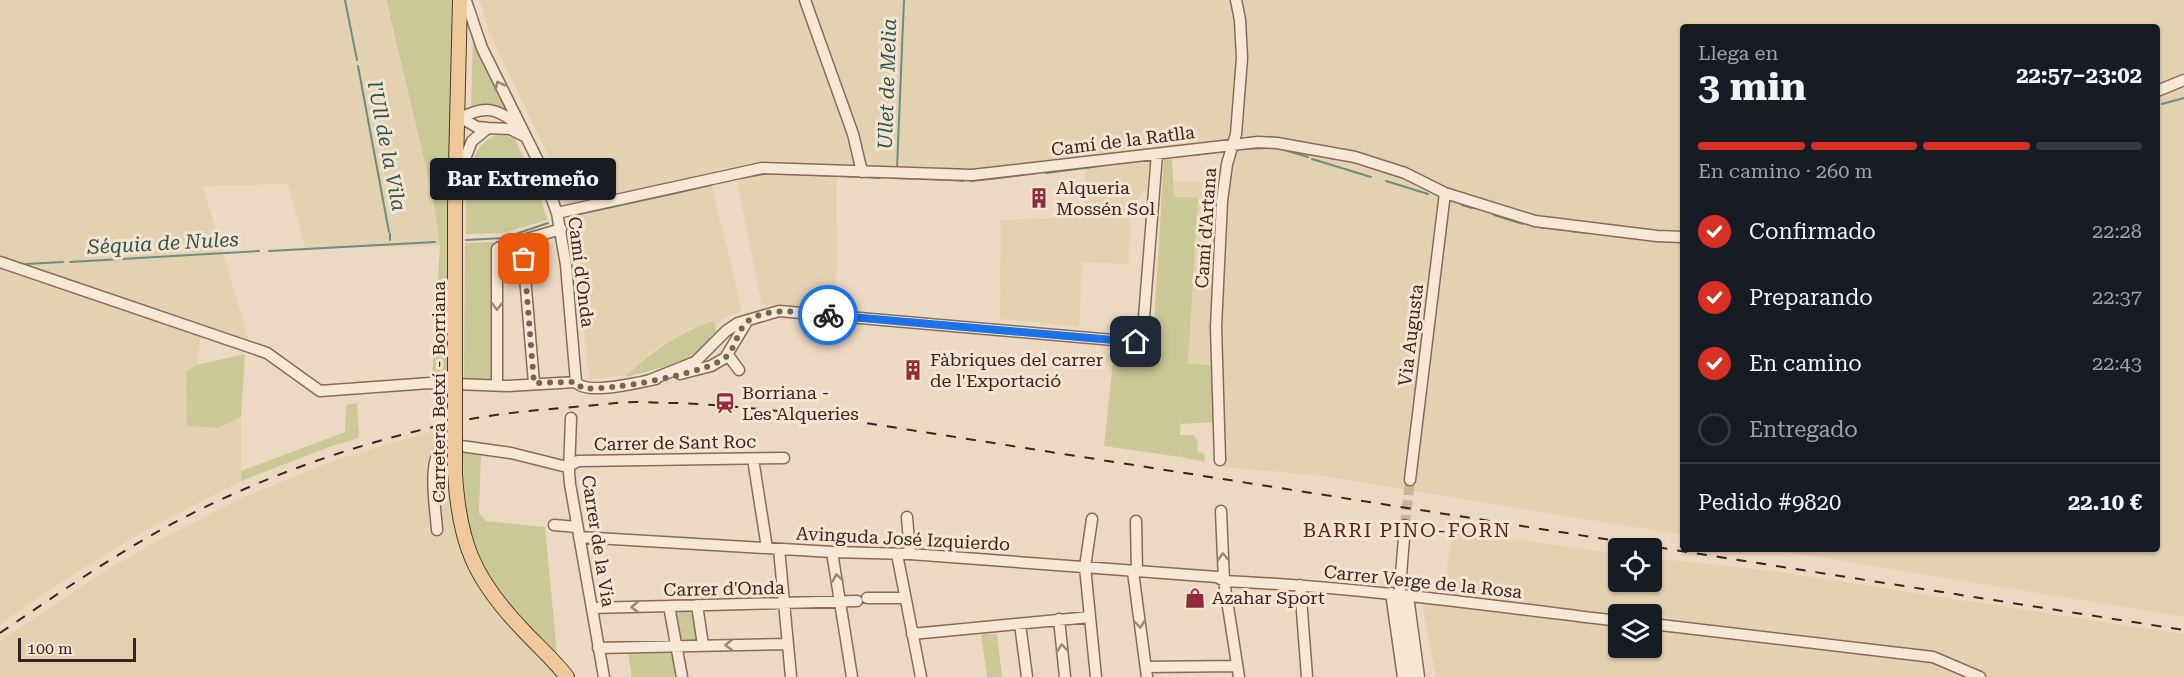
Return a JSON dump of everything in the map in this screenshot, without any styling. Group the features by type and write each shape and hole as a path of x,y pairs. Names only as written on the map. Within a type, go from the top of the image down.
{"main road":[{"name":"Carretera Betxí - Borriana","path":"460,167 459,45 464,0"},
{"name":"Carretera Betxí - Borriana","path":"464,0 463,118 456,229 455,367 455,473 461,526 477,571 494,598 558,671 567,677"}],"street":[{"name":"Camí d'Onda","path":"464,0 482,48 539,163 557,213 561,229 576,382"},
{"path":"806,0 854,134 862,172"},
{"name":"Camí d'Artana","path":"1220,460 1216,327 1218,268 1222,201 1232,144 1236,134 1242,58 1240,20 1236,0"},
{"path":"459,45 462,64 463,118"},
{"path":"2160,90 2184,80"},
{"path":"463,118 479,109 489,110 510,119 519,126"},
{"path":"463,118 477,127 510,129 526,137"},
{"path":"460,167 472,141 488,128"},
{"name":"Camí de la Ratlla","path":"557,213 762,168 972,175 1232,144 1277,143 1355,156 1405,173 1445,194 1535,221 1680,237"},
{"path":"651,380 695,362 721,336 772,312 785,311 1136,342 1142,337 1143,330 1156,154"},
{"name":"Via Augusta","path":"1410,480 1445,194"},
{"path":"497,386 498,248 561,229"},
{"path":"522,241 534,383"},
{"path":"0,262 267,353 320,391 430,383 497,386 576,382 579,386 587,388 651,380 711,366 730,352 745,323"},
{"path":"721,336 729,340 730,352 739,370"},
{"path":"704,354 711,366"},
{"name":"Carrer de la Via","path":"571,418 572,447 569,465 601,674"},
{"name":"Carrer de Sant Roc","path":"437,530 434,475 437,453 444,445 451,443 511,453 567,467 578,461 784,458"},
{"path":"753,459 784,604 791,677"},
{"path":"1136,521 1135,572 1146,672 1238,672 1224,581 1221,511"},
{"path":"907,517 910,554"},
{"path":"1092,519 1084,567 1096,677"},
{"name":"Avinguda José Izquierdo","path":"554,525 578,532 773,548 910,554 1084,567 1217,578 1224,581"},
{"path":"1403,677 1400,595 1405,525"},
{"path":"832,552 852,677"},
{"path":"897,554 921,677"},
{"name":"Carrer Verge de la Rosa","path":"1224,581 1300,585 1400,595 1608,620"},
{"path":"1300,585 1306,677"},
{"path":"1400,595 1411,677"},
{"path":"1400,595 1419,677"},
{"name":"Carrer d'Onda","path":"592,608 784,604 905,598"},
{"path":"697,605 703,645"},
{"path":"669,606 682,677"},
{"path":"912,634 1090,617"},
{"path":"1059,620 1065,677"},
{"path":"1020,624 1027,677"},
{"path":"1662,625 1933,657 1978,677"},
{"path":"598,648 788,644"}],"shaded area":[{"path":"0,0 385,0 433,197 440,246 305,248 288,184 203,186 250,344 0,259"},
{"path":"386,0 457,0 452,379 432,378 440,246 433,197"},
{"path":"480,0 803,0 859,167 747,164 718,169 713,176 568,208 557,174 488,30"},
{"path":"809,0 1231,0 1237,31 1238,56 1230,141 969,172 865,167"},
{"path":"1241,0 2184,0 2184,75 2160,85 2160,24 1680,24 1680,235 1538,218 1469,197 1404,167 1359,153 1241,136"},
{"path":"473,39 507,111 485,105 471,107"},
{"path":"2184,81 2184,617 1789,552 2160,552 2160,92"},
{"path":"497,135 515,139 539,191 547,220 502,233 466,234 468,177 472,163 477,151 486,141"},
{"path":"1258,143 1355,158 1533,222 1680,239 1680,535 1323,476 1221,467 1218,327 1223,202 1233,145"},
{"path":"1150,156 1147,189 1130,207 1129,264 1082,262 1079,327 1000,319 1001,220 1084,217 1085,163"},
{"path":"1172,159 1174,197 1198,198 1188,363 1212,365 1215,422 1181,424 1181,416 1180,435 1194,435 1197,438 1198,452 1204,453 1205,462 1181,457 1181,452 1180,457 1104,446 1114,353 1152,356 1164,160"},
{"path":"763,170 837,172 836,308 762,305 736,175"},
{"path":"711,182 742,311 723,318 716,325 711,322 691,328 657,348 625,376 589,379 570,213"},
{"path":"1174,182 1219,182 1214,364 1188,362 1198,199 1174,197"},
{"path":"493,242 494,381 464,380 465,243"},
{"path":"0,265 201,335 196,365 186,372 187,426 218,428 241,417 241,481 137,535 0,624"},
{"path":"711,322 715,323 716,331 692,359 627,377 626,375 668,342"},
{"path":"245,354 241,417 218,428 187,426 186,372 196,365"},
{"path":"357,403 359,438 241,481 241,471 345,432 346,405"},
{"path":"451,426 461,540 558,677 0,677 0,641 100,574 157,541 244,497 338,459"},
{"path":"463,448 481,452 479,513 486,521 545,527 557,654 540,638 507,599 481,561 474,542 465,500"},
{"path":"1452,530 1608,553 1608,592 1662,592 1662,559 1766,570 2184,634 2184,677 1436,677 1421,598 1444,596"},
{"path":"694,610 698,641 677,642 673,612"},
{"path":"981,634 997,634 1002,677 987,677"},
{"path":"669,652 672,655 676,677 632,677 628,654"}],"waterway":[{"name":"l'Ull de la Vila","path":"345,0 357,60"},
{"name":"Ullet de Melia","path":"897,168 904,0"},
{"name":"l'Ull de la Vila","path":"358,66 389,232"},
{"name":"Séquia de Nules","path":"2162,104 2184,98"},
{"name":"Séquia de Nules","path":"1240,149 1267,148"},
{"name":"Séquia de Nules","path":"1281,149 1308,157"},
{"name":"Séquia de Nules","path":"1193,155 1219,152"},
{"name":"Séquia de Nules","path":"1172,157 1189,155"},
{"name":"Séquia de Nules","path":"1312,159 1371,177"},
{"name":"Séquia de Nules","path":"1113,164 1149,160"},
{"name":"Séquia de Nules","path":"1086,168 1105,165"},
{"name":"Séquia de Nules","path":"1046,173 1085,168"},
{"name":"Séquia de Nules","path":"741,178 769,173 836,176"},
{"name":"Séquia de Nules","path":"991,179 1038,173"},
{"name":"Séquia de Nules","path":"840,176 880,178"},
{"name":"Séquia de Nules","path":"893,178 948,180"},
{"name":"Séquia de Nules","path":"971,181 990,179"},
{"name":"Séquia de Nules","path":"950,180 963,181"},
{"name":"Séquia de Nules","path":"1386,181 1428,194"},
{"name":"Séquia de Nules","path":"667,195 711,185"},
{"name":"Séquia de Nules","path":"571,216 667,195"},
{"name":"Séquia de Nules","path":"1462,205 1472,208"},
{"name":"Séquia de Nules","path":"1494,215 1523,224"},
{"name":"Séquia de Nules","path":"466,240 504,238 548,223"},
{"name":"Séquia de Nules","path":"1533,226 1544,228"},
{"name":"Séquia de Nules","path":"1548,228 1562,230"},
{"name":"Séquia de Nules","path":"1571,231 1586,233"},
{"name":"l'Ull de la Vila","path":"390,234 390,240"},
{"name":"Séquia de Nules","path":"269,251 435,242"},
{"name":"Séquia de Nules","path":"70,262 259,251"},
{"name":"Séquia de Nules","path":"26,264 63,262"}],"tunnel":[{"path":"1405,525 1410,480"}],"railway":[{"path":"0,633 112,559 181,519 288,471 362,446 437,426 529,411 616,403 740,407 847,420 1680,551"},
{"path":"1687,552 2184,630"}],"way so far":[{"path":"524,259 534,383 576,382 582,388 596,388 670,377 721,361 732,349 742,328 752,318 779,311 828,315"}],"place":[{"name":"Alqueria Mossén Sol","path":"1039,198"},
{"name":"Bar Extremeño","path":"524,259"},
{"name":"Fàbriques del carrer de l'Exportació","path":"913,370"},
{"name":"Borriana - Les Alqueries","path":"725,403"},
{"name":"Azahar Sport","path":"1195,598"}],"district":[{"name":"BARRI PINO-FORN","path":"1407,530"}],"route":[{"path":"828,315 1136,342"}]}
